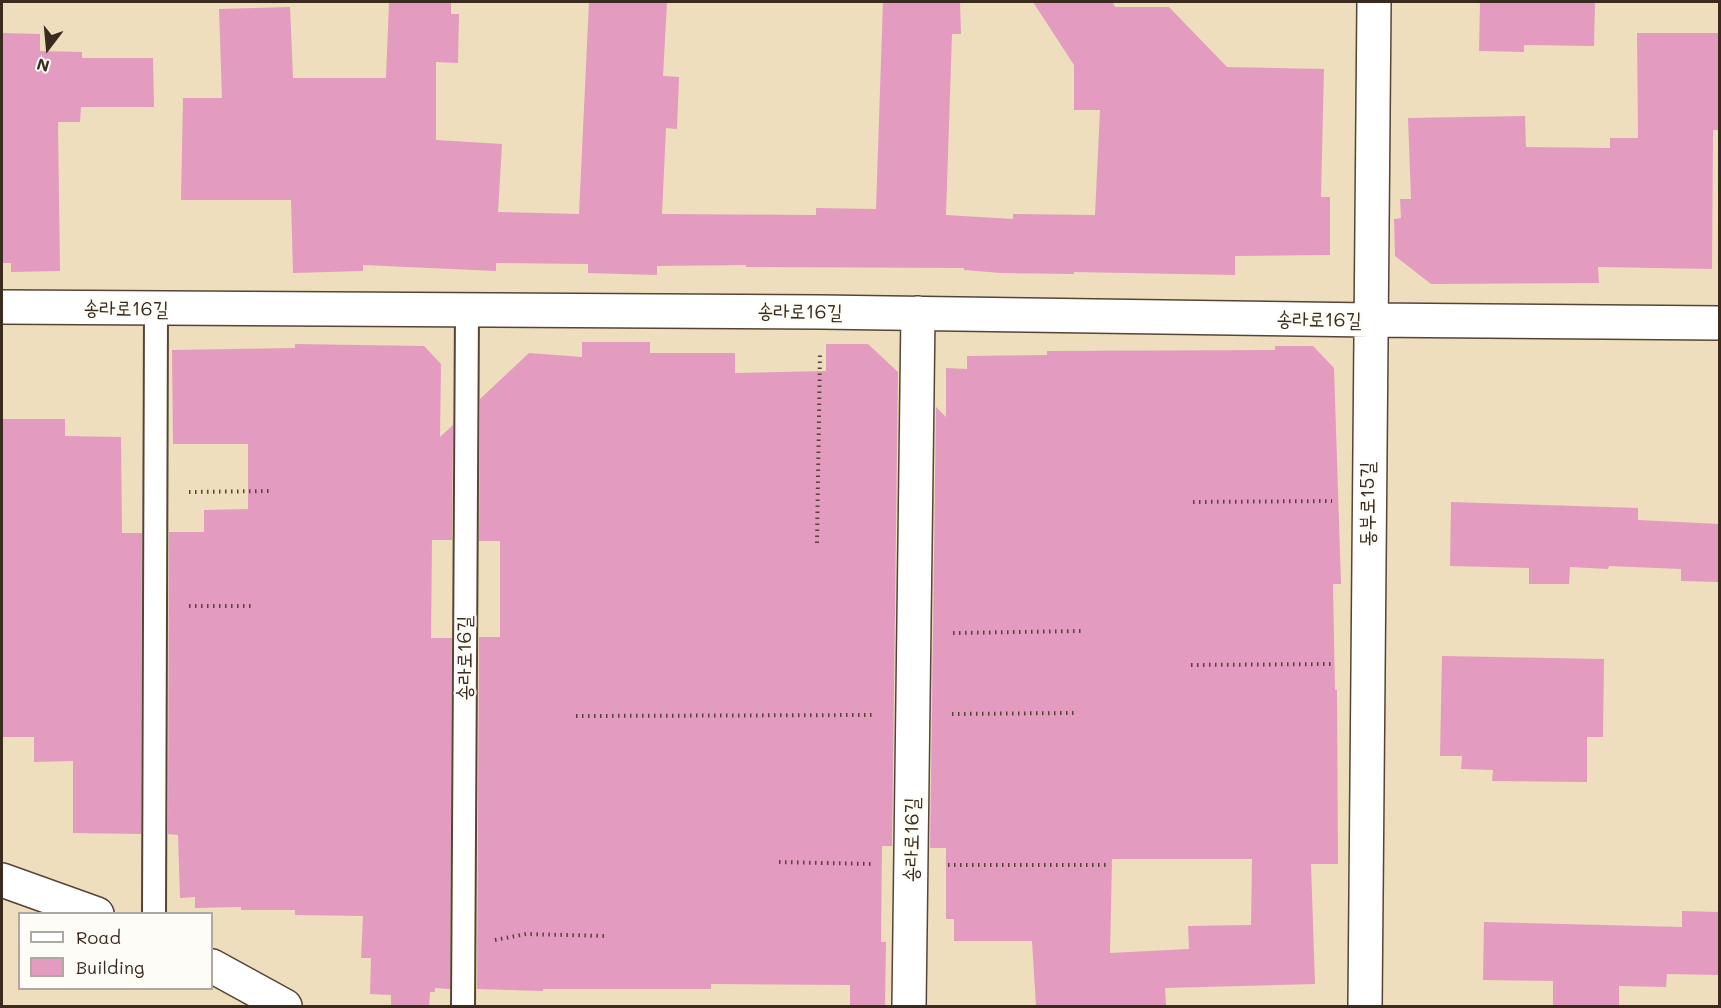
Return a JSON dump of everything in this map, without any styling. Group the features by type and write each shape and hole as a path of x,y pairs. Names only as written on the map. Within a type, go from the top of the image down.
{"street":[{"name":"동부로15길","path":"1365,1006 1374,2"},
{"name":"송라로16길","path":"2,307 820,312 1719,323"},
{"name":"송라로16길","path":"909,1006 918,314"},
{"path":"2,880 91,912"},
{"path":"213,967 285,1006"}],"lane":[{"path":"154,912 156,309"},
{"name":"송라로16길","path":"463,1006 467,310"}],"path":[{"path":"818,543 820,312"},
{"path":"155,492 272,490"},
{"path":"1193,502 1368,501"},
{"path":"155,606 251,606"},
{"path":"915,634 1081,631"},
{"path":"1191,666 1367,664"},
{"path":"576,716 1074,713"},
{"path":"779,862 1108,865"},
{"path":"463,942 504,939 526,934 605,936"}],"building":[{"path":"389,2 451,2 451,14 459,14 458,63 436,62 436,140 502,144 498,212 579,214 589,2 667,2 663,76 679,77 677,129 666,128 662,214 816,215 816,208 876,209 883,2 960,2 961,34 952,34 946,215 1013,219 1013,214 1095,215 1100,110 1074,110 1074,65 1033,2 1113,2 1115,7 1169,7 1227,67 1324,69 1321,197 1330,197 1330,255 1235,256 1235,275 1001,273 964,270 964,268 746,267 746,265 657,266 657,275 588,273 588,264 496,263 496,271 363,265 363,271 293,273 291,200 181,200 183,98 222,98 219,9 290,7 293,78 386,78"},
{"path":"1480,2 1595,2 1594,46 1524,45 1524,52 1479,51"},
{"path":"2,33 40,34 40,51 82,52 82,58 153,58 154,107 81,107 80,122 58,122 60,271 11,272 11,263 2,263"},
{"path":"1637,33 1719,33 1719,130 1713,130 1712,269 1598,267 1599,283 1431,284 1395,256 1394,219 1401,218 1400,199 1411,199 1408,118 1525,116 1526,147 1610,148 1610,138 1638,138"},
{"path":"582,342 650,342 650,353 735,353 735,373 826,371 826,344 868,344 898,372 892,846 882,846 881,942 886,942 885,1006 850,1006 850,985 711,984 711,989 543,989 543,991 477,989 479,637 500,637 500,541 479,541 480,399 529,353 582,357"},
{"path":"295,344 424,346 441,364 440,437 453,425 452,540 432,540 431,638 452,638 450,989 435,988 435,992 430,992 429,1006 391,1006 391,995 370,994 371,958 361,958 363,916 295,915 295,910 241,910 241,907 195,908 195,897 180,898 178,835 168,834 169,532 204,532 204,510 248,509 248,444 173,444 172,350 295,348"},
{"path":"1275,346 1313,346 1334,368 1341,584 1333,584 1335,690 1337,690 1338,864 1311,864 1315,984 1165,988 1166,1006 1036,1006 1032,941 954,941 954,919 946,919 946,848 930,848 936,407 946,417 946,368 967,369 967,356 1047,355 1047,351 1275,350","holes":["1112,859 1252,859 1251,925 1188,926 1189,949 1110,953"]},
{"path":"2,419 65,419 65,436 121,437 122,533 142,533 141,834 73,833 73,761 34,762 34,737 2,737"},
{"path":"1451,502 1638,508 1638,520 1719,524 1718,582 1681,581 1681,569 1609,566 1608,569 1570,567 1569,584 1529,584 1529,568 1450,566"},
{"path":"1442,656 1604,659 1603,737 1587,737 1587,782 1492,781 1493,770 1461,769 1462,756 1440,756"},
{"path":"1682,911 1719,912 1719,975 1667,974 1666,987 1619,986 1619,1006 1553,1006 1553,981 1483,980 1484,922 1682,927"}]}
